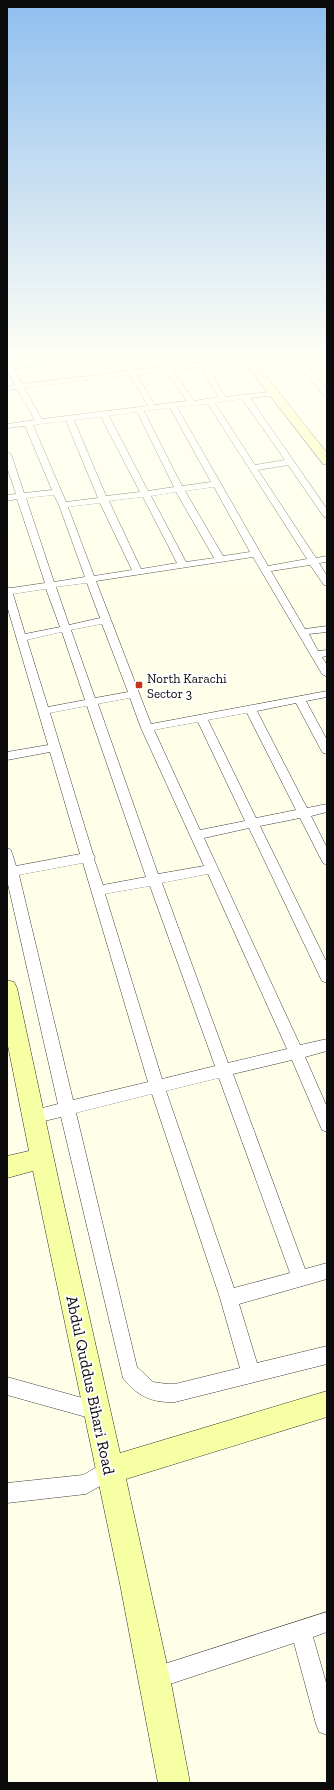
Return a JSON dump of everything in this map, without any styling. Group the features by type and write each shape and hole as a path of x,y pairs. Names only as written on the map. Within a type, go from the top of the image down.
{"main road":[{"path":"308,438 327,462"},
{"name":"Abdul Quddus Bihari Road","path":"7,988 32,1117 76,1310 109,1470 155,1678 174,1783"},
{"path":"7,1167 41,1158"},
{"path":"109,1470 327,1404"}],"street":[{"path":"34,438 63,505 105,620 147,728 296,1052 327,1125"},
{"path":"77,438 103,499 137,571"},
{"path":"116,438 183,565"},
{"path":"153,438 179,489 220,560"},
{"path":"191,438 256,554 327,674"},
{"path":"233,438 327,583"},
{"path":"273,438 327,515"},
{"path":"7,454 50,585 154,880 300,1278"},
{"path":"252,468 290,462"},
{"path":"63,505 217,484"},
{"path":"7,498 57,492"},
{"path":"251,1374 229,1298 157,1087 97,891 89,857 7,591 256,554"},
{"path":"265,569 327,559"},
{"path":"22,638 105,620"},
{"path":"302,632 327,629"},
{"path":"315,654 327,653"},
{"path":"44,711 134,694"},
{"path":"147,728 327,694"},
{"path":"298,699 327,750"},
{"path":"250,708 327,860"},
{"path":"201,718 327,977"},
{"path":"7,756 55,747"},
{"path":"196,835 327,808"},
{"path":"7,853 129,1372 139,1384 156,1393 175,1393 327,1355"},
{"path":"12,872 89,857"},
{"path":"97,891 211,869"},
{"path":"32,1117 327,1045"},
{"path":"229,1298 327,1271"},
{"path":"7,1386 97,1412"},
{"path":"7,1493 86,1484 109,1470"},
{"path":"155,1678 327,1622"},
{"path":"301,1631 327,1724"}],"place":[{"name":"North Karachi Sector 3","path":"139,685"}]}
